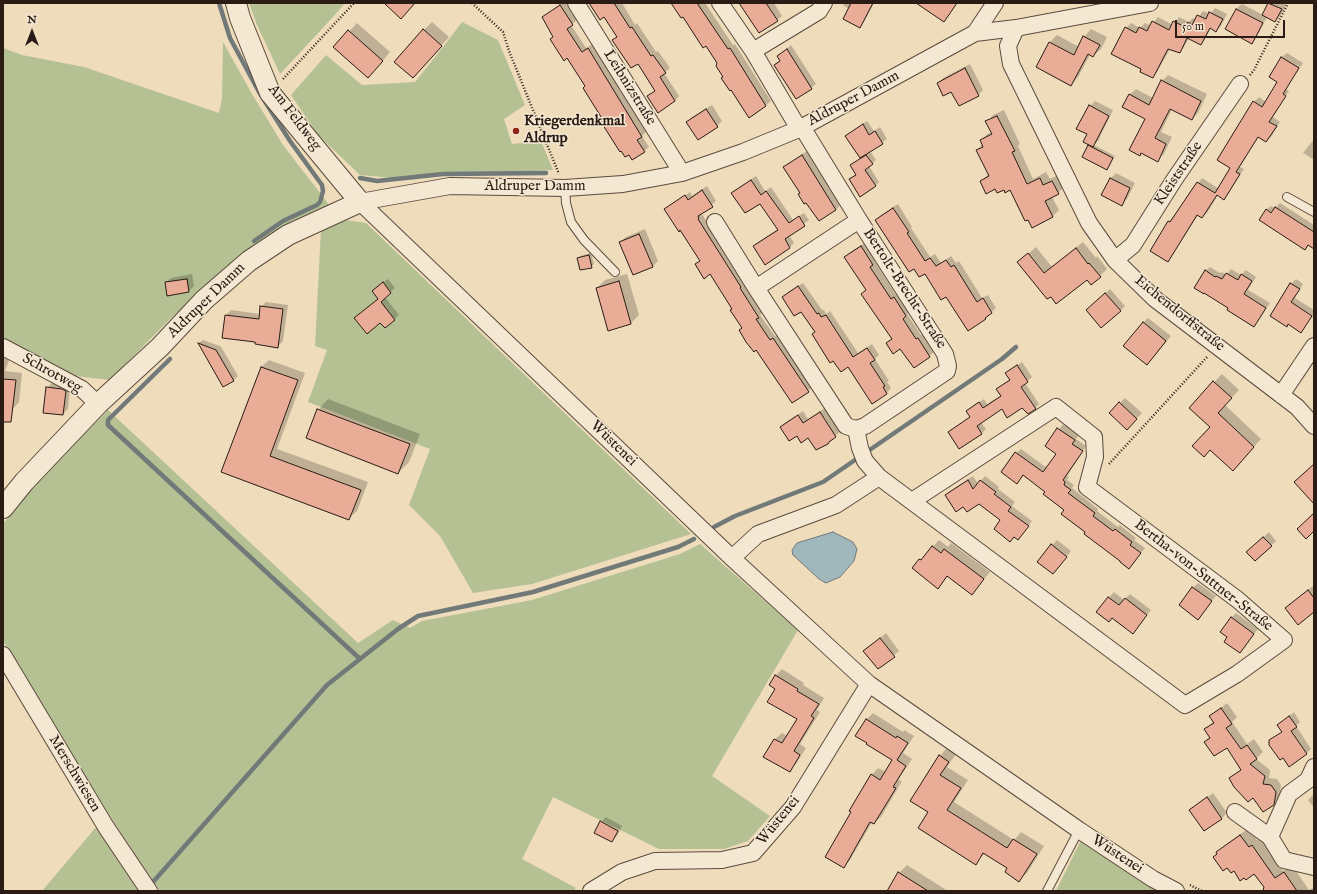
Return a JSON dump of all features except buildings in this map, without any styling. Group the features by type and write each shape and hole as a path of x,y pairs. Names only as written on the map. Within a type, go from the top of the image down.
{"street":[{"name":"Am Feldweg","path":"236,3 240,18 270,93 360,202"},
{"name":"Leibnizstraße","path":"576,3 682,173"},
{"path":"720,3 753,51 800,128"},
{"path":"753,51 819,11 824,3"},
{"path":"976,33 995,3"},
{"name":"Aldruper Damm","path":"3,508 24,482 98,404 160,346 204,300 248,261 288,235 360,202 450,186 565,188 623,184 682,173 743,152 800,128 976,33 1016,28 1150,3"},
{"name":"Eichendorffstraße","path":"1016,28 1008,46 1011,64 1089,223 1115,260 1155,299 1297,407 1314,426"},
{"name":"Kleiststraße","path":"1115,260 1133,245 1174,180 1240,84"},
{"name":"Bertolt-Brecht-Straße","path":"800,128 945,354 948,366 947,371 865,426 856,429"},
{"name":"Wüstenei","path":"360,202 732,558 869,684 1079,830 1153,878 1180,886"},
{"name":"Bertolt-Brecht-Straße","path":"756,288 859,220"},
{"path":"715,222 846,426 856,429"},
{"path":"1281,395 1314,346"},
{"name":"Schrotweg","path":"3,347 82,389 98,404"},
{"name":"Bertha-von-Suttner-Straße","path":"856,429 863,455 879,477 1185,705 1237,674 1284,640 1238,600 1088,487 1095,457 1094,437 1056,407 912,501"},
{"path":"732,558 758,534 836,505 879,477"},
{"name":"Merschwiesen","path":"3,655 106,827 149,891"},
{"name":"Wüstenei","path":"591,891 622,872 655,862 722,860 753,853 793,807 869,684"},
{"path":"1270,837 1288,794 1308,780 1314,767"},
{"path":"1235,812 1270,837 1284,860 1314,867"}],"lane":[{"path":"565,188 566,203 572,222 584,240 615,272"},
{"path":"1287,197 1314,212"},
{"name":"Wüstenei","path":"1047,891 1079,830"}],"path":[{"path":"270,93 354,3"},
{"path":"472,3 503,32 509,51 565,188"},
{"path":"1240,84 1254,70 1288,3"},
{"path":"1091,473 1107,467 1217,346"},
{"path":"1180,886 1202,891"}],"green space":[{"path":"249,3 345,3 280,74 257,25"},
{"path":"462,22 498,40 525,105 504,119 512,144 541,141 553,170 393,178 360,175 318,135 291,95 326,55 362,85 415,82"},
{"path":"223,42 283,145 330,206 245,255 171,318 110,380 75,376 53,368 3,342 3,48 22,55 84,67 219,113 222,99"},
{"path":"340,219 366,223 691,534 532,584 473,593 440,536 409,505 430,449 308,402 327,350 315,346 321,229"},
{"path":"108,410 358,643 393,620 410,628 422,621 532,600 680,554 700,544 798,630 712,776 770,816 748,841 724,849 659,849 553,797 522,859 576,888 573,891 159,891 146,875 3,641 3,524 31,487"},
{"path":"97,826 140,891 42,891"},
{"path":"1081,840 1166,891 1056,891"}],"water":[{"path":"833,532 853,542 857,549 854,561 840,577 826,583 819,579 793,555 792,550 797,543"}],"waterway":[{"path":"219,3 230,38 259,92 290,141 322,185 323,191 320,202 317,205 283,221 254,241"},
{"path":"360,178 377,181 443,174 546,173"},
{"path":"714,527 735,516 823,482 1002,359 1016,347"},
{"path":"153,882 327,685 360,659 108,425 108,420 170,359"},
{"path":"360,659 398,629 418,616 533,592 678,547 694,539"}],"place":[{"name":"Kriegerdenkmal Aldrup","path":"516,131"}]}
